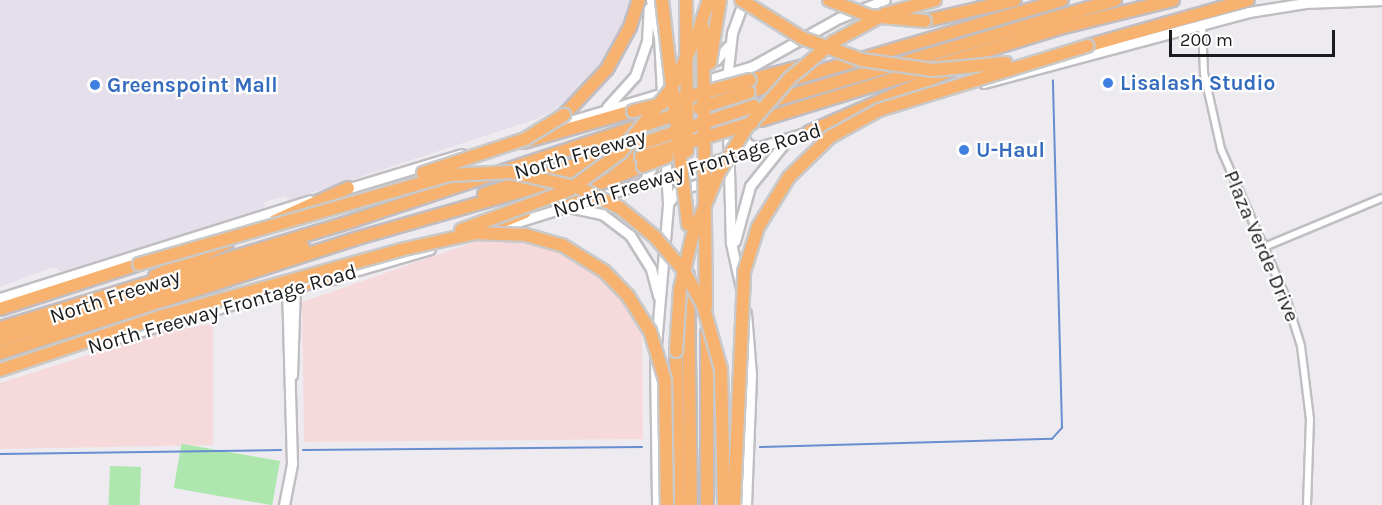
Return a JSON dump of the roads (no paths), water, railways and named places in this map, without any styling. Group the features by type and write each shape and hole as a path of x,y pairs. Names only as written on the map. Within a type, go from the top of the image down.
{"highway":[{"path":"0,309 272,218 483,155 538,133 581,100 600,79 620,47 639,0"},
{"path":"662,0 688,224"},
{"path":"686,0 691,505"},
{"path":"703,0 707,505"},
{"path":"400,250 555,196 608,164 644,127 671,89 699,33 709,0"},
{"path":"704,133 720,0"},
{"path":"743,0 823,47 904,68 977,68 1093,44"},
{"path":"829,0 870,15 926,21 1015,0"},
{"path":"679,505 679,298 692,237 718,174 756,116 820,52 885,14 935,0"},
{"path":"459,155 513,146 631,107 750,86 1062,0"},
{"name":"North Freeway","path":"0,340 640,144 754,106 1114,0"},
{"name":"North Freeway","path":"0,353 358,238 642,162 761,120 1033,36 1173,0"},
{"path":"734,505 744,272 759,227 789,177 830,137 879,110 1093,44 1248,0"},
{"path":"809,132 1033,36"},
{"name":"North Freeway","path":"0,328 134,289 637,127 750,86"},
{"path":"452,242 642,162"},
{"path":"139,264 450,175 511,172 579,188 620,208 655,237 684,271 703,305 721,369 724,505"},
{"path":"134,289 168,268 348,188"},
{"path":"0,370 159,317 400,250 470,234 509,232 562,245 604,271 644,319 662,364 667,505"},
{"path":"128,313 173,310 337,277"}],"main road":[{"path":"650,0 663,95 668,205 655,355 657,505"},
{"path":"600,112 617,99 635,76 647,42 650,0"},
{"path":"743,0 730,43 727,75 729,190 733,255 749,334 746,505"},
{"path":"763,147 748,145 743,137 738,83 742,73 839,18 885,0"},
{"name":"North Freeway Frontage Road","path":"0,375 291,287 337,277 809,132 1203,25 1286,6 1382,0"},
{"path":"660,63 673,71 716,60 730,43"},
{"path":"0,298 348,188 600,112 631,107 753,66"},
{"path":"631,107 647,110 651,121 652,172 642,185"},
{"path":"733,255 750,186 771,155 789,138"},
{"path":"668,205 678,190 713,180 720,181 729,190"},
{"path":"562,209 602,214 630,235 651,268 659,309"},
{"path":"284,505 292,464 291,287"}],"street":[{"name":"Plaza Verde Drive","path":"1203,25 1203,66 1219,142 1296,326 1306,379 1311,464 1307,505"},
{"path":"1264,248 1382,198"}],"waterway":[{"path":"760,447 1052,439 1062,428 1053,81"},
{"path":"303,450 642,447"},
{"path":"0,454 281,450"}],"place":[{"name":"Lisalash Studio","path":"1108,83"},
{"name":"Greenspoint Mall","path":"95,85"},
{"name":"U-Haul","path":"964,150"}]}
